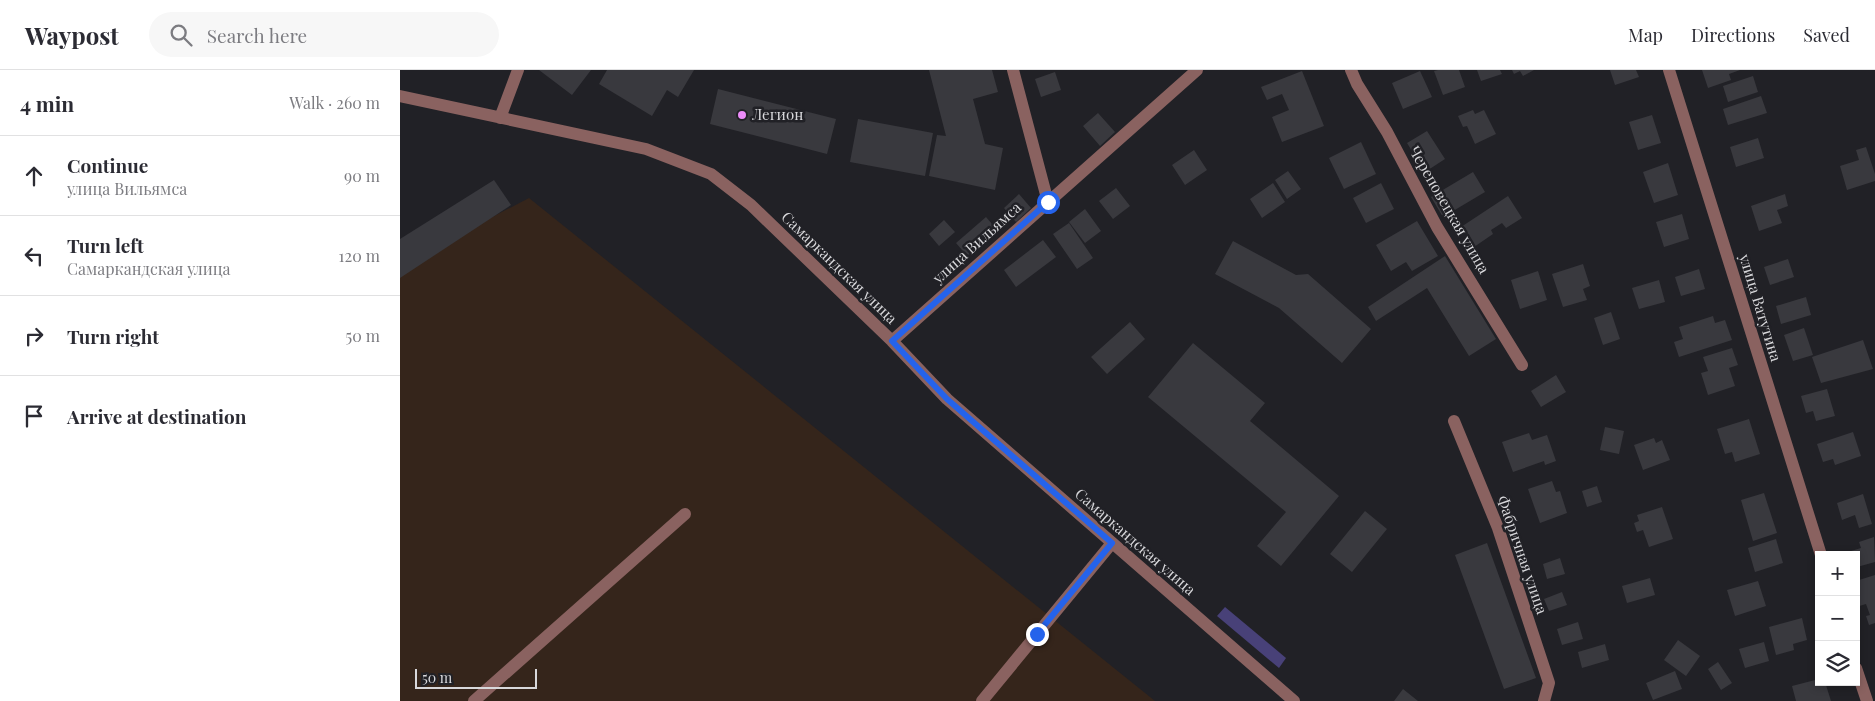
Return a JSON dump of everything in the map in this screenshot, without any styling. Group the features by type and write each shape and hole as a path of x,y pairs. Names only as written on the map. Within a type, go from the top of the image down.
{"street":[{"path":"500,118 518,70"},
{"path":"1013,70 1048,202"},
{"name":"улица Вильямса","path":"892,341 1196,70"},
{"name":"Череповецкая улица","path":"1351,70 1357,84 1387,132 1438,227 1522,365"},
{"name":"улица Ватутина","path":"1669,70 1820,551"},
{"name":"Самаркандская улица","path":"400,96 646,149 711,174 751,205 892,341 947,399 1294,701"},
{"name":"Фабричная улица","path":"1454,422 1498,528 1549,683 1544,701"},
{"path":"474,701 685,514"},
{"path":"982,701 1112,543"},
{"path":"1860,681 1866,701"}],"shaded area":[{"path":"529,198 1155,701 400,701 400,265"},
{"path":"1225,607 1286,658 1279,668 1217,616"}],"building":[{"path":"539,70 591,70 572,95"},
{"path":"607,70 694,70 678,97 667,90 652,116 599,84"},
{"path":"929,70 992,70 998,92 973,99 985,144 1003,148 995,190 929,176 937,135 946,136"},
{"path":"1459,70 1465,87 1443,95 1434,71"},
{"path":"1477,70 1500,70 1502,74 1481,81"},
{"path":"1512,70 1534,70 1523,76 1520,71 1514,74"},
{"path":"1610,70 1636,70 1639,77 1615,85"},
{"path":"1702,70 1740,70 1729,74 1731,80 1708,88"},
{"path":"1302,71 1324,126 1282,142 1272,117 1289,110 1282,94 1267,100 1261,87"},
{"path":"1420,71 1432,97 1403,109 1392,83"},
{"path":"1055,72 1061,90 1041,97 1035,79"},
{"path":"1753,76 1758,92 1728,102 1723,86"},
{"path":"718,89 836,119 827,154 710,124"},
{"path":"1761,96 1767,113 1728,125 1723,109"},
{"path":"1473,110 1475,114 1484,110 1496,134 1475,144 1467,126 1463,127 1458,116"},
{"path":"1098,113 1115,132 1100,146 1083,126"},
{"path":"1652,115 1661,143 1638,150 1629,122"},
{"path":"858,119 933,133 925,176 850,162"},
{"path":"1427,131 1445,159 1425,172 1407,143"},
{"path":"1758,138 1764,158 1736,167 1730,147"},
{"path":"1361,142 1376,174 1344,189 1329,158"},
{"path":"1866,147 1875,174 1875,181 1847,190 1840,166 1859,160 1856,150"},
{"path":"1194,150 1207,170 1185,185 1172,165"},
{"path":"1668,163 1678,195 1654,203 1643,172"},
{"path":"1288,171 1301,189 1287,199 1275,180"},
{"path":"1473,172 1485,192 1443,217 1431,197"},
{"path":"494,180 511,205 400,278 400,239"},
{"path":"1273,183 1285,202 1262,218 1250,199"},
{"path":"1381,183 1394,209 1366,223 1353,198"},
{"path":"1116,188 1130,206 1113,219 1099,201"},
{"path":"1019,194 1031,208 1016,222 1004,208"},
{"path":"1785,194 1788,206 1777,210 1782,223 1759,231 1751,206"},
{"path":"1508,196 1522,218 1506,228 1502,223 1491,230 1493,234 1474,247 1461,227"},
{"path":"1085,209 1101,231 1085,243 1069,222"},
{"path":"1682,214 1689,239 1664,247 1656,222"},
{"path":"986,217 998,231 968,257 956,243"},
{"path":"944,220 955,232 939,246 929,234"},
{"path":"1417,221 1438,256 1412,271 1406,262 1391,271 1376,245"},
{"path":"1069,223 1093,258 1077,269 1053,234"},
{"path":"1043,240 1056,257 1016,287 1004,270"},
{"path":"1233,241 1296,275 1308,274 1371,329 1342,363 1279,308 1215,274"},
{"path":"1445,256 1496,339 1469,356 1427,288 1376,321 1368,307"},
{"path":"1788,259 1794,277 1770,285 1764,267"},
{"path":"1583,264 1590,286 1583,289 1587,300 1563,307 1552,274"},
{"path":"1699,269 1705,289 1681,296 1675,277"},
{"path":"1538,271 1547,300 1520,309 1511,280"},
{"path":"1659,280 1665,302 1639,309 1632,288"},
{"path":"1806,297 1811,315 1781,324 1776,306"},
{"path":"1611,312 1620,339 1603,345 1594,318"},
{"path":"1713,316 1715,323 1725,320 1732,340 1679,357 1674,342 1683,339 1679,327"},
{"path":"1130,322 1145,339 1107,374 1091,357"},
{"path":"1804,328 1813,355 1793,361 1784,335"},
{"path":"1863,340 1873,369 1821,383 1812,357"},
{"path":"1193,343 1265,403 1250,421 1339,496 1281,566 1257,546 1286,512 1148,397"},
{"path":"1732,348 1738,365 1729,368 1735,386 1708,395 1701,373 1708,371 1703,357"},
{"path":"1556,375 1566,392 1541,407 1531,391"},
{"path":"1827,389 1835,416 1816,421 1813,411 1806,413 1801,396"},
{"path":"1749,419 1760,454 1735,462 1732,452 1725,454 1717,429"},
{"path":"1605,427 1624,431 1619,454 1600,450"},
{"path":"1853,432 1861,456 1835,465 1833,459 1823,462 1817,444"},
{"path":"1529,433 1532,440 1547,435 1556,461 1545,465 1544,461 1513,472 1502,442"},
{"path":"1654,438 1656,443 1662,440 1670,460 1643,470 1634,445"},
{"path":"1552,481 1556,492 1560,491 1567,513 1540,523 1528,489"},
{"path":"1597,486 1602,502 1587,507 1582,491"},
{"path":"1764,493 1777,533 1753,541 1741,500"},
{"path":"1863,494 1872,524 1859,528 1855,515 1842,520 1837,503"},
{"path":"1662,507 1673,539 1649,547 1643,530 1637,532 1634,523 1639,521 1637,515"},
{"path":"1365,511 1387,529 1352,572 1330,554"},
{"path":"1874,537 1875,562 1860,566 1860,551 1851,551 1861,548 1859,542"},
{"path":"1776,539 1783,563 1755,572 1748,548"},
{"path":"1487,543 1536,678 1504,689 1455,555"},
{"path":"1560,558 1565,574 1547,579 1543,564"},
{"path":"1875,575 1875,623 1869,625 1866,616 1870,615 1866,604 1860,606 1860,580"},
{"path":"1650,578 1655,595 1627,603 1622,586"},
{"path":"1758,581 1766,606 1735,616 1727,590"},
{"path":"1562,592 1567,605 1549,611 1544,599"},
{"path":"1802,618 1807,640 1793,644 1794,650 1776,655 1769,627"},
{"path":"1578,622 1583,639 1562,645 1557,629"},
{"path":"1678,640 1700,656 1686,676 1664,660"},
{"path":"1764,642 1769,661 1745,668 1739,649"},
{"path":"1605,644 1609,660 1582,668 1578,652"},
{"path":"1718,662 1732,683 1721,690 1708,669"},
{"path":"1675,671 1682,689 1653,700 1646,683"},
{"path":"1815,680 1815,686 1826,686 1831,701 1796,701 1792,686"},
{"path":"1403,689 1418,701 1394,701"}],"place":[{"name":"Легион","path":"742,115"}],"route":[{"path":"1037,634 1112,543 947,399 892,341 1048,202"}]}
